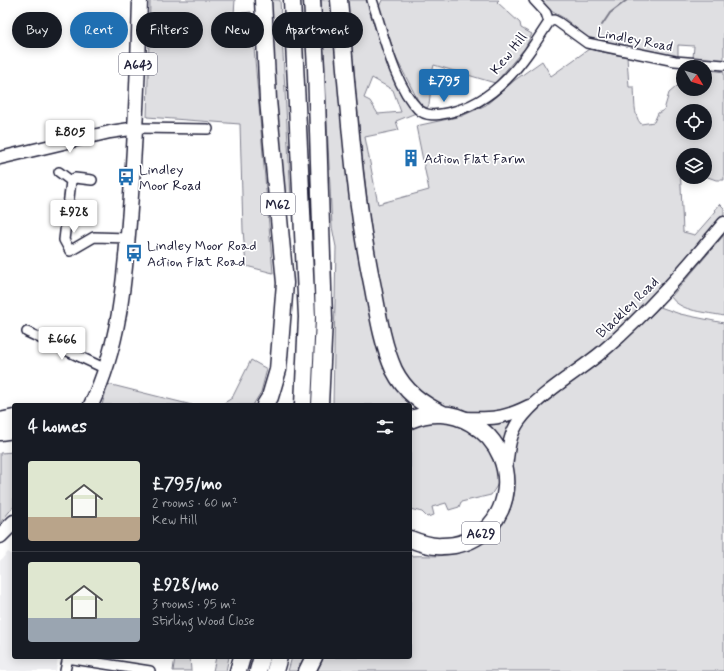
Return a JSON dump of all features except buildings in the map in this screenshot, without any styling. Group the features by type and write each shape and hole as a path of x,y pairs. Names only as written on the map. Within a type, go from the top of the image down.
{"highway":[{"name":"M62","path":"263,0 268,100 285,283 278,370 270,397 266,403"},
{"name":"M62","path":"292,0 307,317 303,403"},
{"path":"312,0 316,68 324,319 320,403"},
{"path":"339,0 360,213 367,260 385,341 394,370 407,389 420,402 443,414"},
{"name":"A629","path":"412,419 424,416 443,414 463,418 482,429 500,451 506,467 507,479 505,496 499,512 493,521 480,534 465,542 442,546 412,540"},
{"path":"0,421 12,418"},
{"path":"0,432 12,430"},
{"path":"412,551 442,546"},
{"path":"238,671 241,659"},
{"path":"258,671 261,659"},
{"path":"275,671 278,659"},
{"path":"307,671 313,659"}],"main road":[{"name":"A643","path":"91,403 106,369 118,322 124,286 137,128 140,0"}],"street":[{"name":"Kew Hill","path":"372,0 397,74 416,106 422,112 432,115 463,109 490,95 522,61 549,22"},
{"path":"534,0 546,13 549,22"},
{"name":"Lindley Road","path":"549,22 554,20 558,22 587,43 675,61 724,65"},
{"path":"0,158 110,132 137,128 208,129"},
{"path":"59,172 71,181"},
{"path":"71,181 75,178 92,180"},
{"path":"71,181 64,240 70,251 94,237 128,238"},
{"name":"Blackley Road","path":"506,467 510,442 514,429 522,417 539,400 604,350 637,319 683,271 724,223"},
{"path":"27,332 106,369"},
{"name":"Blackley Road","path":"463,418 499,418 515,413 539,400"},
{"path":"65,671 67,659"},
{"path":"92,659 104,660 150,671"}],"shaded area":[{"path":"150,0 235,0 234,12 211,12 211,48 254,48 273,273 246,266 243,230 240,124 147,117 149,48 203,48 203,12 150,12"},
{"path":"268,0 280,0 281,12 272,12 272,48 283,48 291,198 283,193"},
{"path":"321,0 333,0 334,12 322,12"},
{"path":"347,0 366,0 386,59 399,86 416,113 396,121 399,130 365,137 378,204 429,190 416,126 462,116 486,105 515,80 542,61 551,76 589,49 627,57 629,87 634,87 635,106 638,121 641,124 654,122 658,113 664,110 669,93 676,87 676,96 712,96 712,70 724,72 724,180 712,179 712,148 676,148 676,184 681,184 683,232 695,235 716,211 715,210 720,204 724,208 724,215 684,263 615,334 585,359 520,408 479,416 437,405 411,387 390,345 391,334 374,251 368,210 352,48 363,48 363,12 348,12","holes":["372,78 393,90 401,112 378,114 370,101 364,98"]},
{"path":"382,0 499,0 497,2 520,23 521,28 532,34 525,48 495,83 434,65 431,77 429,105 427,108 420,104 396,58 379,7"},
{"path":"540,0 724,0 724,61 693,58 694,46 678,45 678,56 671,57 588,38 564,18 551,11"},
{"path":"323,48 339,48 372,316 424,409 412,414 412,403 333,403 336,247 332,227"},
{"path":"724,235 724,316 687,309 675,302 671,297"},
{"path":"660,307 680,314 724,323 724,671 317,671 323,659 412,659 412,556 442,556 459,552 472,547 494,532 510,510 514,496 515,482 513,455 519,433 525,423 531,414 615,349"},
{"path":"251,360 267,369 261,392 254,403 224,403 232,398"},
{"path":"108,384 184,403 103,403"},
{"path":"443,420 478,433 500,470 498,484 491,495 461,502 459,507 449,510 446,503 432,507 434,515 427,517 422,512 412,510 412,426"},
{"path":"510,422 503,444 487,426 490,425"},
{"path":"12,452 12,508 0,523 0,453"},
{"path":"8,552 12,555 12,659 58,659 56,671 0,671 0,561"},
{"path":"175,659 190,659 191,671 173,671"},
{"path":"216,659 229,659 226,671 213,671"},
{"path":"291,659 308,659 301,671 288,671"}],"waterway":[{"path":"602,25 610,13 627,0"}],"place":[{"name":"Action Flat Farm","path":"411,158"},
{"name":"Lindley Moor Road","path":"126,177"},
{"name":"Lindley Moor Road Action Flat Road","path":"134,253"}]}
